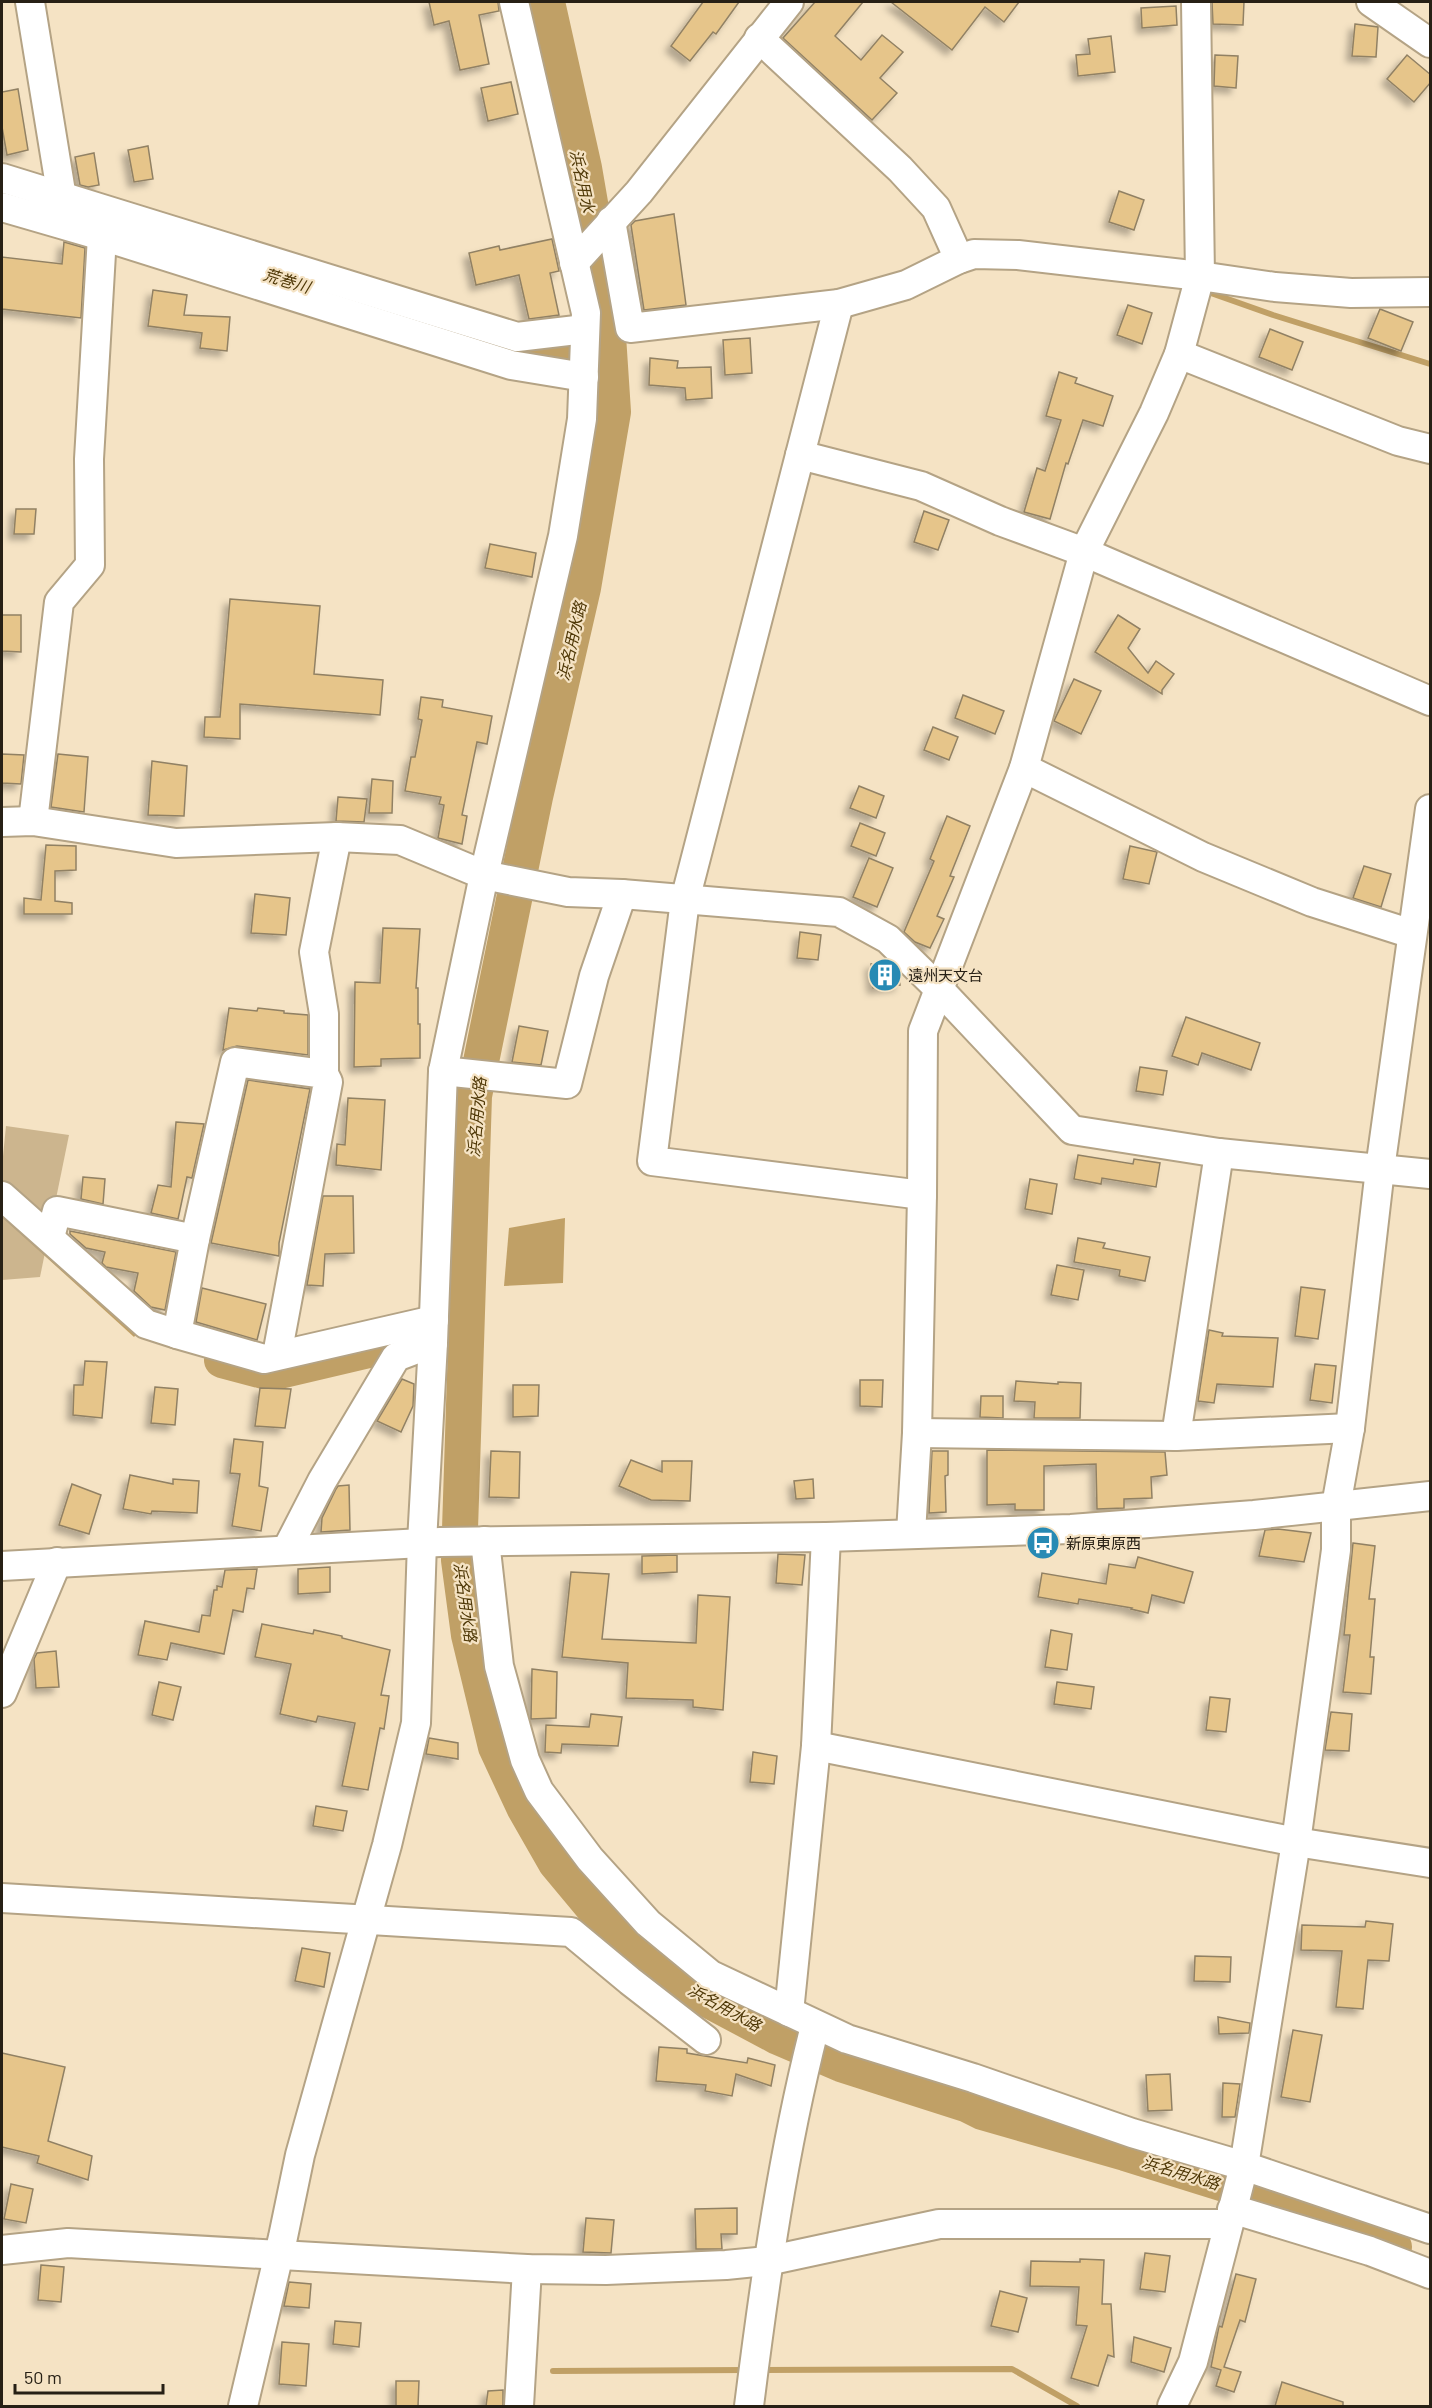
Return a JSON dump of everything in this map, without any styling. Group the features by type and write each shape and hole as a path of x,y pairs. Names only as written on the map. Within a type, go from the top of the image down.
{"street":[{"path":"30,2 58,212"},
{"path":"243,2406 300,2155 368,1911 416,1723 431,1542 434,1331 453,1072 490,876 563,536 582,419 586,313 514,2"},
{"path":"574,263 639,192 789,2"},
{"path":"911,1533 917,1433 923,1032 1024,768 1084,552 1154,414 1179,354 1200,276 1196,2"},
{"path":"1371,2 1431,44"},
{"path":"759,38 900,169 936,208 959,259"},
{"path":"2,178 102,236 511,365 584,377"},
{"path":"2,207 58,212 517,337 585,329"},
{"path":"611,221 630,328 839,304 906,285 959,259 974,255 1018,255 1275,287 1351,293 1431,292"},
{"path":"33,821 59,602 90,565 89,459 102,236"},
{"path":"839,304 686,900 652,1161 922,1195"},
{"path":"1179,354 1398,441 1431,449"},
{"path":"800,455 921,486 1000,521 1084,552 1431,701"},
{"path":"1024,768 1203,857 1312,902 1412,934"},
{"path":"1172,2406 1193,2362 1235,2196 1296,1842 1336,1550 1336,1506 1350,1428 1380,1169 1431,808"},
{"path":"2,822 33,821 177,843 337,837 400,840 490,876 536,887 568,892 622,894 838,912 888,939 938,988 1072,1130 1219,1153 1431,1174"},
{"path":"277,1355 328,1082 324,1074 324,1014 314,952 337,837"},
{"path":"453,1072 567,1084 594,976 622,894"},
{"path":"177,1334 195,1239 235,1062 324,1074"},
{"path":"1176,1436 1219,1153"},
{"path":"2,1196 146,1324 177,1334 264,1359 277,1355 434,1331"},
{"path":"50,1237 57,1211 195,1239"},
{"path":"287,1550 322,1481 396,1357 434,1331"},
{"path":"917,1433 1176,1436 1350,1428"},
{"path":"2,1566 431,1542 826,1536 1071,1529 1431,1496"},
{"path":"789,2012 816,1746 826,1536"},
{"path":"485,1541 499,1666 525,1760 539,1791 590,1859 648,1923 711,1975 789,2012 813,2033 847,2039 973,2078 1132,2133 1235,2196 1431,2274"},
{"path":"2,1693 57,1562"},
{"path":"816,1746 1296,1842 1431,1863"},
{"path":"2,1898 368,1911 571,1932 706,2040"},
{"path":"752,2384 768,2261 802,2074 813,2033"},
{"path":"2,2250 68,2243 527,2269 606,2270 726,2265 768,2261 939,2224 1235,2196 1431,2229"},
{"path":"519,2406 527,2269"}],"shaded area":[{"path":"6,1126 69,1135 40,1277 2,1280 2,1166"},
{"path":"2,1199 143,1326 134,1337 2,1217"},
{"path":"565,1218 563,1283 504,1286 509,1228"}],"building":[{"path":"429,2 498,2 499,11 479,15 489,64 460,70 449,21 434,25"},
{"path":"703,2 739,2 716,34 713,32 690,61 671,46"},
{"path":"815,2 863,2 835,36 861,60 882,35 903,52 880,78 897,93 872,120 783,38"},
{"path":"891,2 1019,2 1004,22 985,7 952,50"},
{"path":"1212,2 1244,2 1243,25 1213,24"},
{"path":"1176,6 1177,25 1142,28 1141,8"},
{"path":"1355,24 1378,27 1376,57 1352,56"},
{"path":"1111,36 1115,72 1078,76 1076,55 1090,54 1088,39"},
{"path":"1215,55 1238,56 1236,88 1214,86"},
{"path":"1407,55 1431,75 1431,82 1414,102 1387,79"},
{"path":"511,82 518,114 488,121 481,88"},
{"path":"18,89 28,150 7,155 2,127 2,92"},
{"path":"148,146 153,179 134,182 128,150"},
{"path":"94,153 99,185 88,187 80,185 75,157"},
{"path":"1119,191 1144,200 1134,230 1109,222"},
{"path":"674,214 686,305 644,310 631,225 635,221"},
{"path":"552,239 559,271 550,273 559,315 529,319 519,275 476,285 469,253 499,246 500,250"},
{"path":"64,242 85,248 81,318 2,309 2,257 62,264"},
{"path":"153,290 187,295 184,315 230,317 227,351 200,348 202,333 148,326"},
{"path":"1128,305 1152,313 1142,344 1117,335"},
{"path":"1380,309 1413,322 1401,351 1368,338"},
{"path":"1270,329 1303,342 1292,370 1259,357"},
{"path":"750,338 752,373 725,375 723,340"},
{"path":"650,358 678,361 677,368 711,367 712,398 686,400 685,388 649,385"},
{"path":"1059,372 1077,378 1075,383 1113,396 1103,426 1083,420 1068,464 1066,463 1050,519 1024,512 1037,468 1045,471 1061,420 1046,416"},
{"path":"16,509 36,509 34,534 14,534"},
{"path":"924,511 949,520 938,550 914,542"},
{"path":"490,544 536,553 532,577 485,568"},
{"path":"230,599 320,606 314,674 383,680 380,715 240,704 240,739 204,737 205,717 220,717"},
{"path":"2,615 21,615 21,652 2,651"},
{"path":"1118,615 1140,629 1128,648 1148,673 1156,661 1174,674 1162,690 1162,694 1095,652"},
{"path":"1074,679 1101,691 1081,734 1054,721"},
{"path":"963,695 1004,711 995,734 955,718"},
{"path":"421,697 443,700 442,707 492,716 487,744 477,742 462,815 467,816 462,844 438,838 444,805 439,804 441,797 405,791 411,757 415,757 422,720 418,719"},
{"path":"933,727 958,737 949,760 924,750"},
{"path":"2,754 24,755 21,784 2,783"},
{"path":"58,754 88,757 84,812 51,807"},
{"path":"152,761 187,766 184,816 148,815"},
{"path":"372,779 393,781 392,813 369,813"},
{"path":"859,786 884,796 876,818 850,808"},
{"path":"338,797 367,799 364,822 336,821"},
{"path":"947,816 970,826 950,876 954,877 937,916 944,919 930,948 915,942 904,932 934,861 930,859"},
{"path":"860,823 885,833 876,856 851,846"},
{"path":"46,845 76,846 76,870 55,871 55,901 72,903 72,914 24,914 24,898 41,900"},
{"path":"1130,846 1157,852 1149,884 1123,879"},
{"path":"869,858 893,868 877,907 853,897"},
{"path":"1364,866 1391,874 1381,907 1353,898"},
{"path":"255,894 290,898 286,935 251,933"},
{"path":"383,928 420,929 416,988 418,988 420,1058 381,1059 381,1066 354,1067 355,982 380,983"},
{"path":"800,932 821,935 818,960 797,958"},
{"name":"遠州天文台","path":"889,963 898,972 900,985 873,988 871,964"},
{"path":"229,1008 257,1011 258,1008 308,1015 308,1055 237,1046 223,1050"},
{"path":"1186,1017 1260,1043 1251,1070 1202,1053 1198,1065 1172,1056"},
{"path":"519,1026 548,1031 541,1065 512,1062"},
{"path":"1140,1067 1167,1071 1163,1095 1136,1091"},
{"path":"248,1080 310,1089 279,1243 279,1256 211,1243"},
{"path":"348,1098 385,1100 381,1170 336,1165 337,1144 345,1145"},
{"path":"176,1122 204,1124 192,1178 187,1177 178,1219 151,1213 158,1185 171,1187"},
{"path":"1078,1155 1133,1164 1134,1159 1160,1163 1156,1187 1102,1178 1101,1184 1074,1179"},
{"path":"83,1177 105,1179 103,1204 81,1199"},
{"path":"1030,1179 1057,1184 1052,1214 1025,1209"},
{"path":"323,1196 353,1196 354,1253 325,1254 323,1286 307,1285"},
{"path":"70,1231 176,1252 165,1310 151,1307 134,1291 138,1273 106,1267 102,1263 105,1252 86,1248 70,1234"},
{"path":"1078,1238 1105,1243 1103,1248 1150,1257 1145,1281 1119,1276 1120,1270 1074,1262"},
{"path":"1057,1265 1084,1270 1078,1300 1051,1295"},
{"path":"1301,1287 1325,1290 1318,1339 1295,1336"},
{"path":"202,1288 266,1304 257,1340 196,1322"},
{"path":"1209,1330 1223,1333 1222,1336 1278,1338 1273,1387 1217,1384 1214,1403 1198,1401"},
{"path":"85,1361 107,1362 102,1418 73,1415 74,1385 83,1385"},
{"path":"1315,1364 1336,1366 1332,1403 1310,1400"},
{"path":"402,1379 414,1384 413,1406 401,1432 377,1421"},
{"path":"860,1380 883,1380 882,1407 860,1406"},
{"path":"1016,1381 1081,1383 1080,1418 1034,1418 1035,1402 1014,1401"},
{"path":"513,1385 539,1385 538,1416 513,1417"},
{"path":"155,1387 178,1389 175,1425 151,1423"},
{"path":"260,1388 291,1389 285,1428 255,1426"},
{"path":"981,1396 1003,1396 1003,1418 980,1417"},
{"path":"234,1439 263,1442 259,1486 268,1488 261,1531 232,1526 240,1474 230,1473"},
{"path":"987,1450 1165,1452 1167,1475 1151,1477 1152,1498 1124,1499 1124,1508 1097,1509 1096,1464 1044,1466 1044,1510 1015,1510 1015,1504 987,1505"},
{"path":"491,1451 520,1452 519,1498 489,1497"},
{"path":"932,1451 948,1451 948,1475 945,1476 946,1512 929,1513"},
{"path":"631,1460 662,1472 662,1461 692,1461 690,1501 651,1500 619,1486"},
{"path":"130,1475 173,1484 173,1479 199,1481 197,1513 152,1511 151,1514 123,1509"},
{"path":"813,1479 814,1498 796,1499 794,1481"},
{"path":"72,1484 101,1495 89,1534 59,1525"},
{"path":"349,1485 350,1530 321,1532 322,1518 336,1489 338,1486"},
{"path":"1278,1529 1311,1533 1304,1562 1259,1556 1265,1530"},
{"path":"1353,1543 1375,1546 1369,1599 1375,1599 1370,1657 1374,1657 1371,1694 1343,1692 1350,1635 1344,1635"},
{"path":"778,1554 805,1555 802,1585 776,1583"},
{"path":"677,1555 677,1572 642,1574 642,1556"},
{"path":"1138,1557 1193,1572 1184,1603 1152,1595 1148,1613 1079,1599 1078,1604 1038,1597 1042,1573 1106,1584 1109,1564 1135,1568"},
{"path":"330,1567 330,1592 298,1594 298,1569"},
{"path":"257,1569 254,1589 247,1588 243,1612 233,1610 224,1654 171,1643 167,1660 138,1655 145,1621 199,1632 202,1615 210,1616 214,1590 217,1590 217,1586 222,1587 225,1570"},
{"path":"571,1572 609,1574 602,1639 696,1643 698,1595 730,1597 723,1710 693,1707 693,1700 626,1698 628,1663 562,1657"},
{"path":"262,1624 313,1634 314,1630 390,1650 381,1695 389,1696 384,1729 380,1728 368,1790 342,1786 355,1723 318,1716 316,1722 280,1714 291,1664 255,1657"},
{"path":"1051,1630 1072,1634 1067,1670 1045,1667"},
{"path":"56,1651 59,1687 36,1688 34,1659 37,1653"},
{"path":"532,1669 557,1672 556,1718 531,1719"},
{"path":"159,1682 181,1687 173,1720 152,1715"},
{"path":"1057,1682 1094,1687 1091,1709 1054,1704"},
{"path":"1210,1697 1230,1699 1226,1732 1206,1730"},
{"path":"1331,1712 1352,1714 1349,1751 1325,1750"},
{"path":"591,1714 622,1717 618,1746 562,1744 561,1753 545,1752 546,1725 589,1727"},
{"path":"429,1738 458,1743 458,1759 426,1754"},
{"path":"753,1752 777,1756 774,1784 750,1782"},
{"path":"316,1806 347,1811 343,1831 313,1826"},
{"path":"1366,1921 1393,1924 1389,1961 1368,1960 1363,2009 1336,2007 1342,1951 1301,1950 1302,1925 1365,1927"},
{"path":"302,1948 330,1953 324,1987 295,1981"},
{"path":"1195,1956 1231,1957 1230,1982 1194,1981"},
{"path":"1218,2017 1250,2023 1249,2033 1219,2034"},
{"path":"1293,2030 1322,2035 1310,2102 1281,2097"},
{"path":"659,2047 687,2049 687,2053 747,2063 748,2058 775,2065 771,2086 736,2074 732,2096 705,2091 706,2085 656,2081"},
{"path":"2,2053 65,2067 48,2141 92,2156 88,2180 37,2163 39,2156 2,2147"},
{"path":"1170,2074 1172,2110 1148,2111 1146,2075"},
{"path":"1223,2083 1240,2084 1235,2117 1222,2117"},
{"path":"11,2184 33,2189 26,2223 4,2219"},
{"path":"737,2208 737,2234 721,2234 722,2249 696,2249 695,2209"},
{"path":"586,2218 614,2220 611,2253 583,2252"},
{"path":"1145,2253 1170,2256 1165,2292 1140,2289"},
{"path":"1080,2259 1104,2260 1102,2304 1111,2304 1114,2357 1108,2355 1098,2386 1071,2378 1087,2326 1076,2325 1079,2287 1030,2286 1031,2261 1080,2262"},
{"path":"41,2265 64,2267 61,2302 38,2300"},
{"path":"1236,2274 1256,2279 1245,2322 1240,2320 1224,2367 1241,2372 1234,2392 1216,2386 1221,2370 1211,2367 1219,2326 1222,2327"},
{"path":"289,2282 311,2284 309,2308 284,2306"},
{"path":"1000,2291 1027,2298 1018,2332 991,2326"},
{"path":"335,2321 361,2323 359,2347 333,2344"},
{"path":"1134,2337 1171,2348 1164,2372 1131,2362"},
{"path":"282,2342 309,2344 306,2386 279,2384"},
{"path":"396,2381 419,2381 418,2406 396,2406"},
{"path":"1282,2382 1343,2402 1343,2406 1275,2406"},
{"path":"503,2390 503,2406 486,2406 488,2391"}],"waterway":[{"name":"浜名用水路","path":"547,2 584,168 600,261 613,412 583,588 535,797 474,1096 459,1560 469,1635 496,1747 524,1807 556,1863 606,1923 650,1960 701,1996 778,2037 841,2064 966,2104 982,2112 1263,2196 1394,2247"},
{"path":"1208,292 1273,315 1430,364"},
{"path":"608,336 626,335"},
{"name":"荒巻川","path":"510,355 572,359"},
{"path":"222,1360 271,1373 424,1337"},
{"path":"574,1921 606,1923"},
{"path":"760,2370 1012,2369 1077,2406"},
{"path":"553,2371 747,2370"}],"place":[{"name":"遠州天文台","path":"885,975"},
{"name":"新原東原西","path":"1043,1543"}],"water label":[{"name":"浜名用水","path":"583,181"}]}
